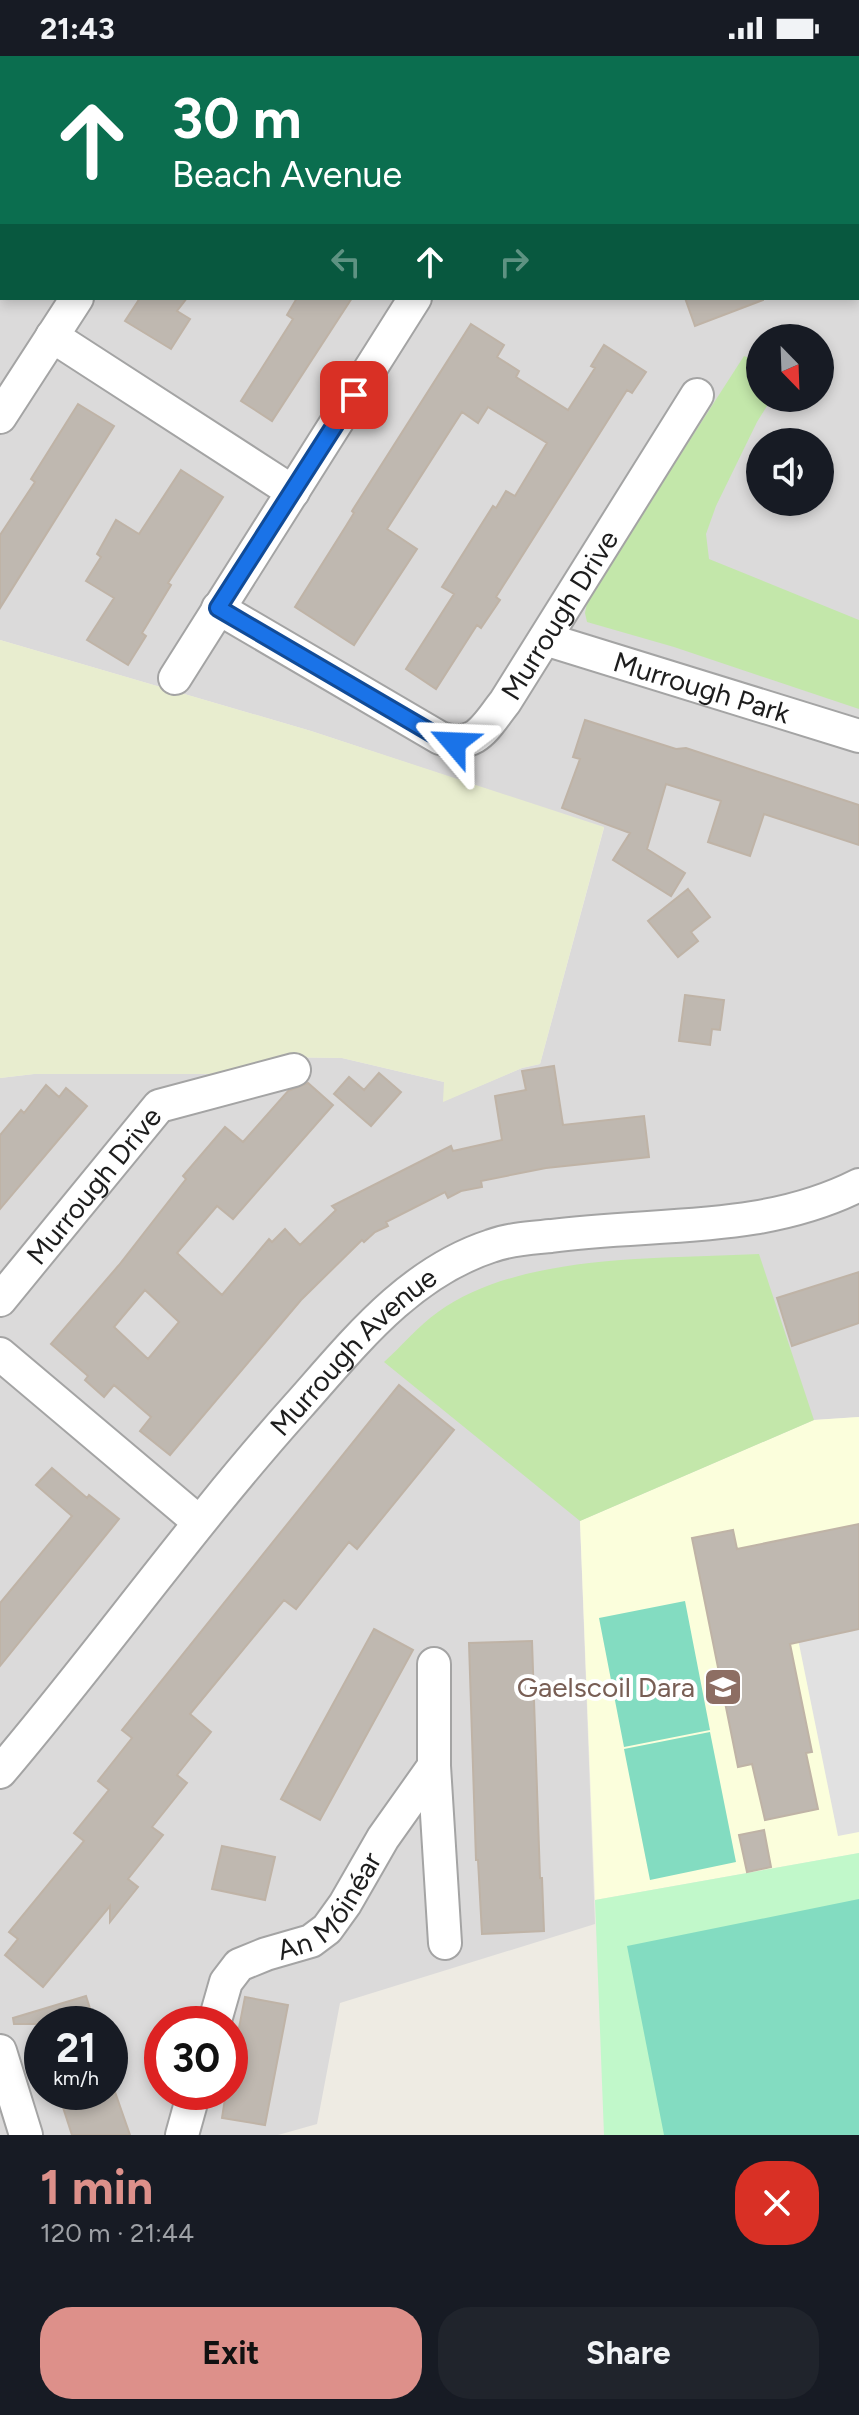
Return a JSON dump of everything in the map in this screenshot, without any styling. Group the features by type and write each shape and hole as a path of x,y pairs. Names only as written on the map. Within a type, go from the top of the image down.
{"street":[{"path":"0,417 76,300"},
{"path":"175,678 414,300"},
{"path":"52,336 293,492"},
{"name":"Murrough Drive","path":"218,608 440,738 454,743 468,741 478,735 505,702 697,395"},
{"name":"Murrough Park","path":"545,639 859,736"},
{"name":"Murrough Drive","path":"0,1300 159,1106 294,1070"},
{"name":"Murrough Avenue","path":"0,1772 264,1444 345,1353 412,1286 435,1271 492,1245 586,1230 703,1225 770,1216 830,1199 859,1185"},
{"path":"0,1354 199,1522"},
{"path":"434,1664 434,1766 445,1943"},
{"name":"An Móinéar","path":"219,2006 226,1982 239,1965 311,1941 327,1929 383,1838 434,1766"},
{"path":"2,2067 26,2135"},
{"path":"182,2135 189,2110"}],"shaded area":[{"path":"0,300 859,300 859,1417 814,1420 580,1521 595,1924 340,2003 317,2124 278,2135 0,2135 0,1078 34,1074 230,1074 273,1057 342,1058 444,1082 444,1101 522,1068 540,1064 604,828 311,731 0,640"},
{"path":"0,640 311,731 604,827 540,1064 522,1068 443,1102 444,1082 342,1058 273,1057 230,1074 34,1074 0,1078"},
{"name":"Gaelscoil Dara","path":"859,1417 859,1853 595,1900 580,1521 814,1420"},
{"path":"859,1629 859,1832 838,1836 798,1639"}],"green space":[{"path":"746,357 746,412 763,412 754,428 746,428 746,445 716,506 706,534 709,559 859,620 859,709 674,647 587,622 588,598"},
{"path":"759,1254 814,1420 580,1521 384,1362 438,1312 471,1293 509,1279 592,1263"},
{"path":"685,1601 710,1730 624,1747 599,1618"},
{"path":"710,1732 736,1862 650,1880 624,1749"},
{"path":"859,1853 859,2135 604,2135 595,1900"},
{"path":"859,1899 859,2135 664,2135 627,1946"}],"building":[{"path":"139,300 185,300 177,311 190,319 171,349 125,321"},
{"path":"296,300 351,300 272,421 241,401 293,319 287,315"},
{"path":"686,300 763,300 695,326"},
{"path":"471,324 504,345 497,357 519,371 516,377 568,410 595,368 591,366 604,345 646,372 632,393 627,390 496,597 500,600 481,628 477,625 436,689 406,669 454,594 442,587 493,506 496,508 506,491 515,496 547,443 488,407 478,423 462,412 387,529 417,549 354,645 295,607"},
{"path":"78,404 114,426 0,608 0,535 35,482 31,479"},
{"path":"181,470 223,497 168,583 171,585 142,633 146,636 128,665 87,640 114,598 86,581 101,557 97,554 116,520 139,534"},
{"path":"585,720 676,749 686,748 859,805 859,845 764,814 750,856 708,842 721,801 666,784 647,849 685,873 671,896 613,860 630,833 562,808 580,759 573,757"},
{"path":"688,889 710,917 691,932 698,941 678,957 648,921"},
{"path":"685,995 724,1000 720,1030 712,1029 710,1045 679,1041"},
{"path":"554,1066 563,1125 644,1116 649,1157 546,1168 481,1181 482,1187 461,1191 448,1198 445,1192 386,1222 388,1226 364,1242 362,1240 301,1300 170,1455 140,1431 151,1417 114,1385 104,1397 85,1380 88,1376 51,1344 119,1265 186,1179 183,1176 225,1127 243,1142 288,1091 308,1083 333,1105 233,1219 217,1206 177,1253 222,1295 269,1239 272,1242 285,1229 300,1245 336,1210 332,1206 451,1146 453,1151 502,1140 495,1096 526,1090 522,1071","holes":["145,1290 179,1322 148,1359 114,1327"]},
{"path":"379,1073 401,1092 371,1126 334,1094 349,1077 364,1090"},
{"path":"46,1085 59,1097 66,1088 87,1106 0,1209 0,1135 21,1110 24,1113"},
{"path":"859,1272 859,1323 792,1346 777,1298"},
{"path":"399,1385 454,1430 357,1549 349,1542 296,1609 284,1600 190,1714 211,1732 177,1775 187,1783 152,1827 163,1835 128,1879 138,1887 110,1922 110,1906 43,1987 5,1955 18,1939 9,1932 84,1841 74,1833 109,1790 98,1781 132,1738 122,1730"},
{"path":"52,1468 87,1498 89,1495 119,1519 0,1666 0,1603 72,1516 36,1485"},
{"path":"859,1524 859,1629 790,1644 812,1752 806,1753 818,1809 765,1820 752,1764 738,1767 692,1538 733,1530 737,1549"},
{"path":"374,1629 413,1650 320,1820 281,1799"},
{"path":"532,1641 544,1931 482,1934 476,1860 469,1643"},
{"path":"764,1830 771,1867 747,1872 739,1835"},
{"path":"222,1846 275,1857 265,1900 212,1889"},
{"path":"86,1996 89,2006 53,2006"},
{"path":"245,1997 288,2005 265,2125 222,2118 223,2110 248,2110 248,2006 243,2006"},
{"path":"24,2015 24,2024 14,2024 13,2018"},
{"path":"64,2110 121,2110 130,2135 72,2135"}],"place":[{"name":"Gaelscoil Dara","path":"723,1687"}],"route":[{"path":"354,395 218,608 440,738 454,743"}]}
